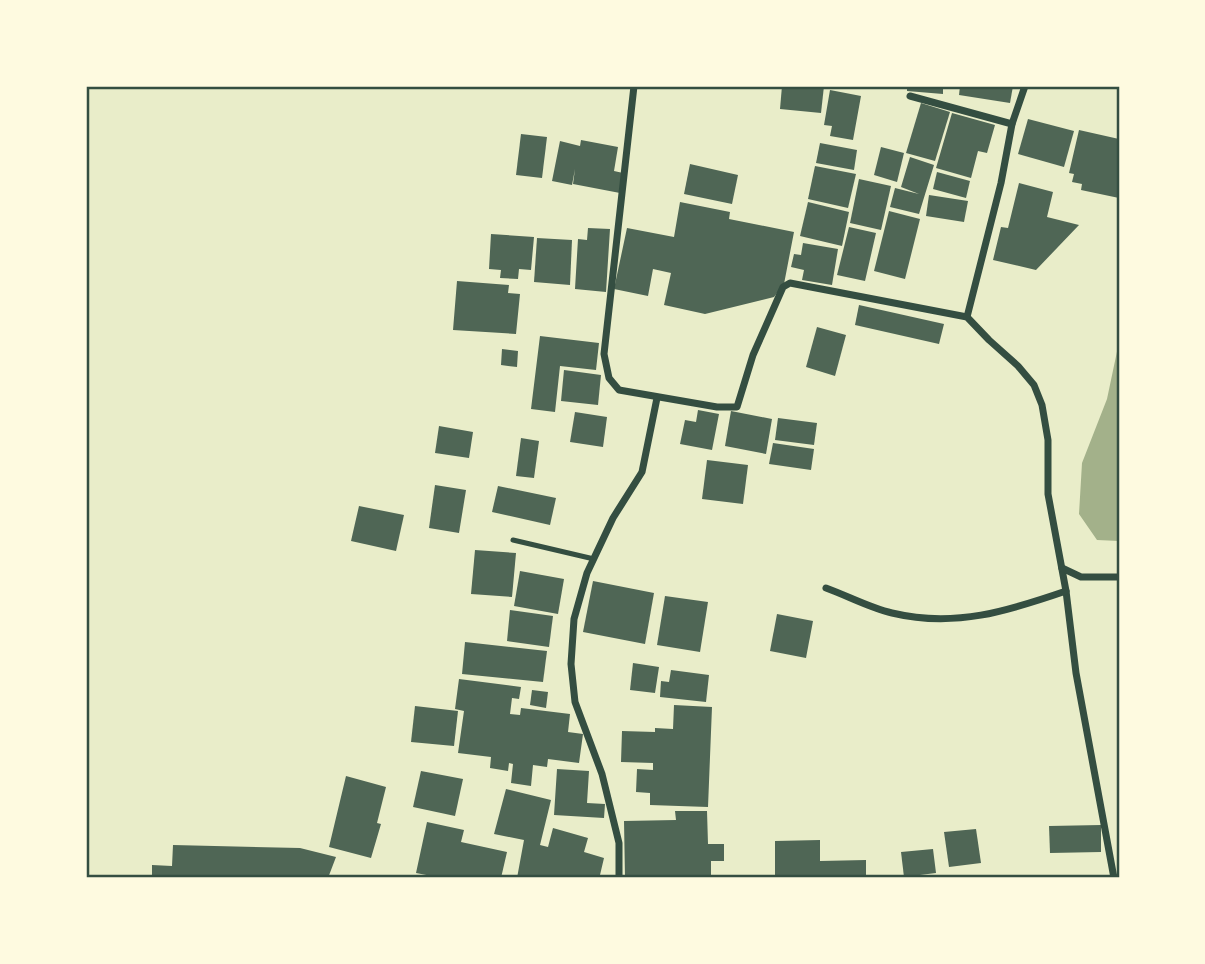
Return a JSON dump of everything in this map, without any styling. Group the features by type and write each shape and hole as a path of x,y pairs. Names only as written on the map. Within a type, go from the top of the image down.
{"street":[{"path":"634,86 604,354 608,378 619,390 717,407 737,407 762,333 783,287 790,284 967,317 1034,385 1042,405 1048,440 1048,494 1066,591 1076,673 1114,878"},
{"path":"967,317 1001,183 1012,124 1025,86"},
{"path":"910,96 1012,124"},
{"path":"619,878 620,843 602,774 575,702 570,664 574,619 587,573 613,518 642,472 657,398"},
{"path":"1062,568 1081,577 1119,577"},
{"path":"826,588 890,612 943,619 1006,611 1066,591"}],"lane":[{"path":"513,540 594,559"}],"shaded area":[{"path":"1119,342 1119,541 1097,540 1079,514 1082,463 1107,399"}],"building":[{"path":"782,86 824,86 821,113 780,109"},
{"path":"907,86 943,86 943,94 907,91"},
{"path":"960,86 1013,86 1010,103 959,95"},
{"path":"830,90 861,96 853,140 830,136 832,126 824,125"},
{"path":"921,103 950,112 935,161 906,153"},
{"path":"952,113 995,125 987,153 978,151 971,178 936,168"},
{"path":"1028,119 1074,131 1064,167 1018,154"},
{"path":"1079,130 1119,139 1119,198 1081,190 1082,184 1072,182 1074,174 1069,173"},
{"path":"521,134 547,137 542,178 516,175"},
{"path":"581,140 618,147 614,171 623,173 620,193 573,184 575,169 572,185 552,181 560,141 580,146"},
{"path":"820,143 857,150 854,170 816,163"},
{"path":"881,147 904,153 897,182 874,175"},
{"path":"910,157 934,165 919,214 890,207 895,188 919,194 901,187"},
{"path":"690,164 738,175 732,204 684,194"},
{"path":"815,166 856,174 848,208 808,199"},
{"path":"937,172 970,181 966,198 933,189"},
{"path":"859,179 891,186 881,230 850,223"},
{"path":"1019,183 1053,192 1047,217 1079,225 1036,270 993,260 1001,227 1008,228"},
{"path":"929,195 968,201 964,222 926,216"},
{"path":"680,202 730,212 729,219 794,232 784,284 774,297 705,314 664,305 671,273 653,269 648,296 614,289 627,228 674,237"},
{"path":"808,202 849,212 842,246 800,236"},
{"path":"889,211 920,219 905,279 874,271"},
{"path":"849,227 876,233 865,281 837,275"},
{"path":"588,228 610,229 606,292 575,289 578,239 587,240"},
{"path":"491,234 534,237 531,270 519,269 518,279 500,278 501,270 489,269"},
{"path":"537,238 572,240 570,285 534,282"},
{"path":"803,243 838,249 832,285 802,280 804,270 791,267 794,254 801,255"},
{"path":"457,281 509,285 508,293 520,294 516,334 453,330"},
{"path":"859,305 944,324 939,344 855,325"},
{"path":"817,327 846,335 835,376 806,367"},
{"path":"540,336 599,343 596,370 560,366 555,412 531,409"},
{"path":"502,349 518,351 517,367 501,365"},
{"path":"564,370 601,375 598,405 561,401"},
{"path":"698,410 719,414 712,450 680,444 685,420 696,422"},
{"path":"731,411 772,419 766,454 725,446"},
{"path":"575,412 607,417 603,447 570,442"},
{"path":"778,418 817,423 814,445 775,440"},
{"path":"439,426 473,432 469,458 435,453"},
{"path":"521,438 539,441 534,478 516,476"},
{"path":"773,443 814,449 811,470 769,464"},
{"path":"707,460 748,465 743,504 702,499"},
{"path":"435,485 466,490 459,533 429,528"},
{"path":"498,486 556,498 550,525 492,512"},
{"path":"359,506 404,515 396,551 351,541"},
{"path":"475,550 516,553 512,597 471,594"},
{"path":"520,571 564,579 558,614 514,606"},
{"path":"593,581 654,593 645,644 583,632"},
{"path":"665,596 708,602 700,652 657,645"},
{"path":"510,610 553,616 549,647 507,641"},
{"path":"777,614 813,621 806,658 770,651"},
{"path":"465,642 547,651 543,682 462,674"},
{"path":"633,663 659,667 655,693 630,690"},
{"path":"671,670 709,675 706,702 660,697 661,681 669,682"},
{"path":"459,679 521,687 519,699 512,698 510,714 520,715 521,708 570,714 568,732 583,734 579,763 548,759 547,767 533,765 531,786 511,783 513,764 509,763 508,771 490,768 491,757 458,753 464,711 455,709"},
{"path":"532,690 548,692 546,708 530,705"},
{"path":"674,705 712,707 708,807 650,805 650,793 636,792 637,769 653,770 653,763 621,762 622,731 655,732 655,728 673,729"},
{"path":"415,706 458,711 454,746 411,742"},
{"path":"557,769 589,771 587,803 605,804 604,818 554,815"},
{"path":"421,771 463,779 455,816 413,807"},
{"path":"346,776 386,787 377,823 381,824 371,858 329,847"},
{"path":"506,789 551,800 540,845 548,847 553,828 588,838 584,852 604,858 600,875 610,878 517,878 524,840 494,834"},
{"path":"675,811 707,811 708,844 724,844 724,861 711,861 711,878 625,878 624,821 676,820"},
{"path":"427,822 464,830 461,842 507,852 501,878 442,878 416,873"},
{"path":"1101,825 1101,852 1050,853 1049,826"},
{"path":"976,829 981,863 949,867 944,832"},
{"path":"820,840 820,861 866,860 866,878 775,878 775,841"},
{"path":"173,845 300,848 336,857 328,878 133,878 133,875 152,876 152,865 172,866"},
{"path":"933,849 936,873 904,877 901,852"}]}
